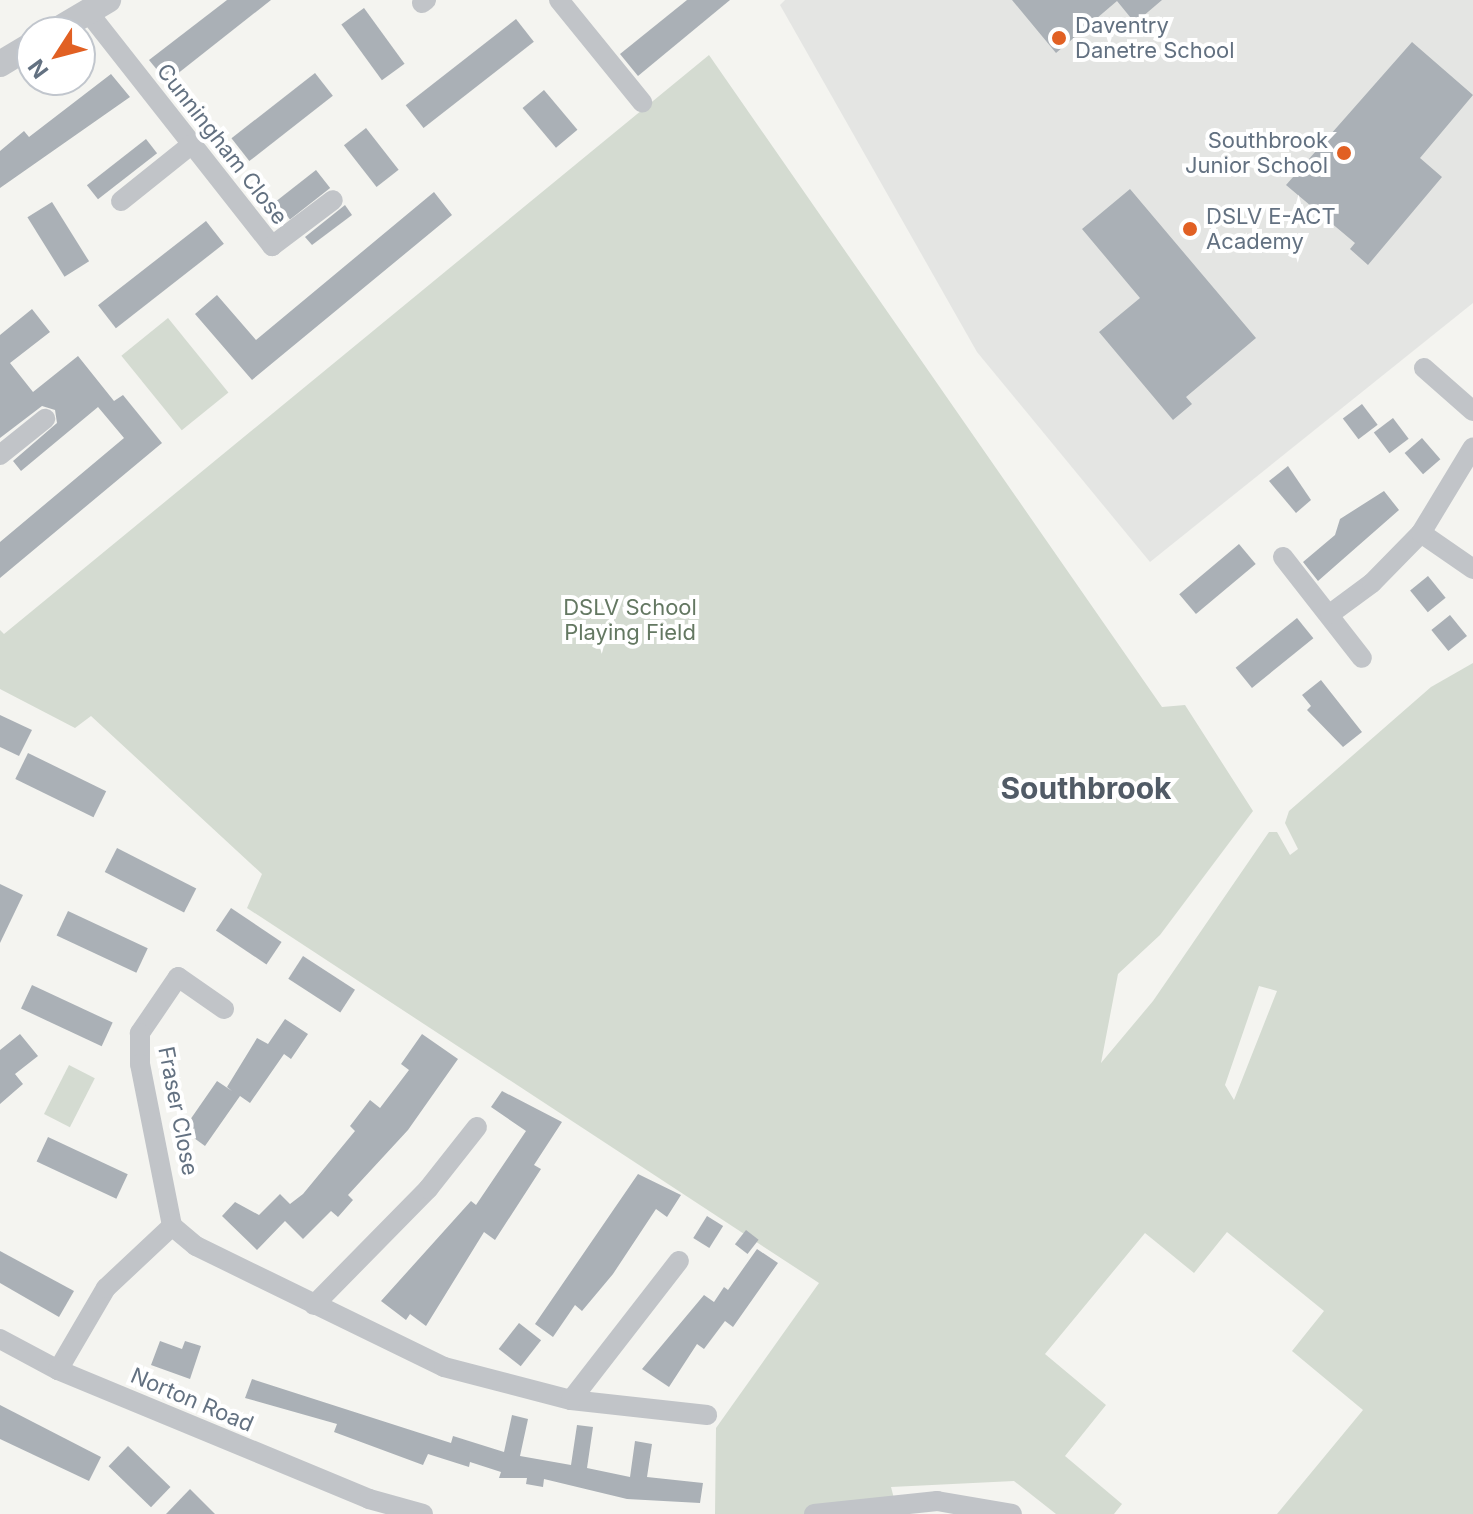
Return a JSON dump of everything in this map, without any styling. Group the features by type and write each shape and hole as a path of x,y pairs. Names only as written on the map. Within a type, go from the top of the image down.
{"street":[{"path":"570,4 642,102"},
{"name":"Cunningham Close","path":"98,6 191,145 272,246 333,200"},
{"path":"121,201 191,145"},
{"path":"1424,368 1473,411"},
{"path":"0,455 45,419"},
{"path":"1330,614 1372,583 1421,533 1473,447"},
{"path":"1421,533 1473,569"},
{"path":"1283,557 1362,658"},
{"name":"Fraser Close","path":"172,1226 140,1064 140,1033 178,977 224,1009"},
{"path":"314,1305 418,1200 477,1127"},
{"path":"58,1370 106,1288 172,1226 196,1246 444,1367 571,1400 707,1415"},
{"path":"571,1400 679,1261"},
{"name":"Norton Road","path":"0,1339 58,1370 364,1507 423,1514"},
{"path":"814,1514 937,1501 1012,1514"}],"shaded area":[{"name":"DSLV E-ACT Academy","path":"785,0 1473,0 1473,303 1150,562 977,352 780,5"}],"green space":[{"name":"DSLV School Playing Field","path":"709,55 1162,707 1185,705 1253,811 1160,935 1118,974 1101,1063 1153,1001 1269,832 1277,832 1290,855 1298,849 1285,823 1289,811 1431,687 1473,663 1473,1514 1277,1514 1363,1410 1292,1351 1324,1311 1227,1232 1194,1273 1145,1233 1045,1354 1106,1405 1065,1456 1122,1504 1114,1514 1056,1514 1014,1481 891,1487 898,1514 715,1514 716,1428 819,1283 247,908 262,874 91,716 75,728 0,689 0,630 4,634","holes":["1259,986 1277,991 1234,1100 1225,1085"]},
{"path":"168,318 228,393 182,430 121,356"},
{"path":"69,1065 95,1078 70,1127 44,1114"}],"building":[{"path":"227,0 271,0 167,82 149,60"},
{"path":"687,0 730,0 638,76 620,54"},
{"name":"Daventry Danetre School","path":"1012,0 1162,0 1135,23 1117,1 1056,53"},
{"path":"364,8 405,64 382,80 341,24"},
{"path":"516,19 534,42 424,128 406,105"},
{"name":"Southbrook Junior School","path":"1412,42 1473,95 1420,158 1442,177 1368,265 1350,249 1355,243 1286,185"},
{"path":"315,73 333,96 249,161 231,138"},
{"path":"111,74 130,97 0,188 0,151 24,131 29,137 82,96 96,96 96,86"},
{"path":"544,90 577,130 556,148 523,108"},
{"path":"366,128 399,170 377,187 344,145"},
{"path":"146,139 157,153 98,199 87,185"},
{"path":"316,170 330,188 290,220 276,201"},
{"path":"1130,189 1256,338 1186,397 1192,404 1173,420 1099,332 1140,298 1082,229"},
{"path":"434,192 452,215 252,380 195,314 217,295 256,340"},
{"path":"52,202 89,261 65,277 27,217"},
{"path":"345,205 352,215 312,245 305,237"},
{"path":"206,221 224,244 116,328 98,305"},
{"path":"32,309 50,332 10,363 33,392 78,356 114,401 123,395 162,443 0,578 0,542 124,438 98,407 21,471 13,461 57,423 55,410 42,406 0,438 0,335"},
{"path":"1362,404 1378,425 1358,439 1343,418"},
{"path":"1393,418 1409,439 1389,453 1374,432"},
{"path":"1422,438 1440,459 1423,474 1405,453"},
{"path":"1288,466 1311,500 1296,513 1269,481"},
{"path":"1384,491 1399,510 1318,581 1303,562 1335,535 1340,519"},
{"path":"1239,544 1256,564 1196,614 1179,594"},
{"path":"1428,576 1446,598 1428,612 1410,590"},
{"path":"1450,615 1467,636 1448,651 1431,630"},
{"path":"1297,618 1313,638 1252,688 1236,668"},
{"path":"1321,680 1362,732 1343,747 1307,710 1311,706 1302,695"},
{"path":"0,715 32,730 19,756 0,747"},
{"path":"28,753 106,791 93,817 15,779"},
{"path":"117,848 196,888 184,912 105,872"},
{"path":"0,884 23,895 0,943"},
{"path":"231,908 282,942 266,964 216,930"},
{"path":"68,911 148,948 136,973 57,935"},
{"path":"303,956 355,990 340,1012 288,979"},
{"path":"32,985 113,1023 102,1046 21,1009"},
{"path":"285,1019 308,1034 291,1059 284,1054 250,1103 240,1096 205,1146 183,1130 217,1081 232,1091 227,1087 257,1038 268,1044"},
{"path":"20,1034 38,1056 15,1074 23,1084 0,1104 0,1050"},
{"path":"422,1034 458,1059 408,1130 348,1195 353,1200 338,1217 331,1211 303,1239 285,1221 257,1250 222,1216 235,1202 259,1215 280,1194 290,1204 303,1194 355,1131 350,1126 370,1100 380,1108 409,1070 401,1064"},
{"path":"502,1091 562,1122 534,1165 541,1169 495,1240 484,1232 426,1326 410,1314 406,1320 381,1301 471,1201 476,1205 526,1131 491,1107"},
{"path":"48,1137 128,1174 116,1199 37,1161"},
{"path":"638,1174 681,1195 667,1217 656,1209 613,1274 582,1311 575,1305 553,1337 535,1324"},
{"path":"707,1216 723,1226 709,1248 693,1238"},
{"path":"746,1230 759,1240 748,1254 735,1244"},
{"path":"757,1249 778,1263 733,1327 725,1321 704,1349 697,1344 669,1387 642,1369 704,1295 714,1302 724,1287 728,1290"},
{"path":"0,1251 74,1291 59,1317 0,1283"},
{"path":"519,1323 541,1340 521,1366 499,1349"},
{"path":"160,1341 182,1349 185,1341 201,1346 190,1379 151,1365"},
{"path":"252,1379 451,1443 453,1436 504,1452 512,1415 528,1419 520,1456 571,1465 577,1425 593,1427 587,1468 630,1477 635,1441 652,1444 647,1477 703,1483 700,1503 627,1499 544,1479 543,1487 526,1484 527,1478 499,1478 501,1472 470,1462 469,1467 428,1454 423,1465 334,1432 337,1424 245,1398"},
{"path":"0,1405 101,1457 89,1481 0,1439"},
{"path":"128,1446 170,1487 151,1507 109,1466"},
{"path":"190,1489 215,1514 166,1514"}],"place":[{"name":"Daventry Danetre School","path":"1059,38"},
{"name":"Southbrook Junior School","path":"1344,153"},
{"name":"DSLV E-ACT Academy","path":"1190,229"}],"district":[{"name":"Southbrook","path":"1086,788"}]}
